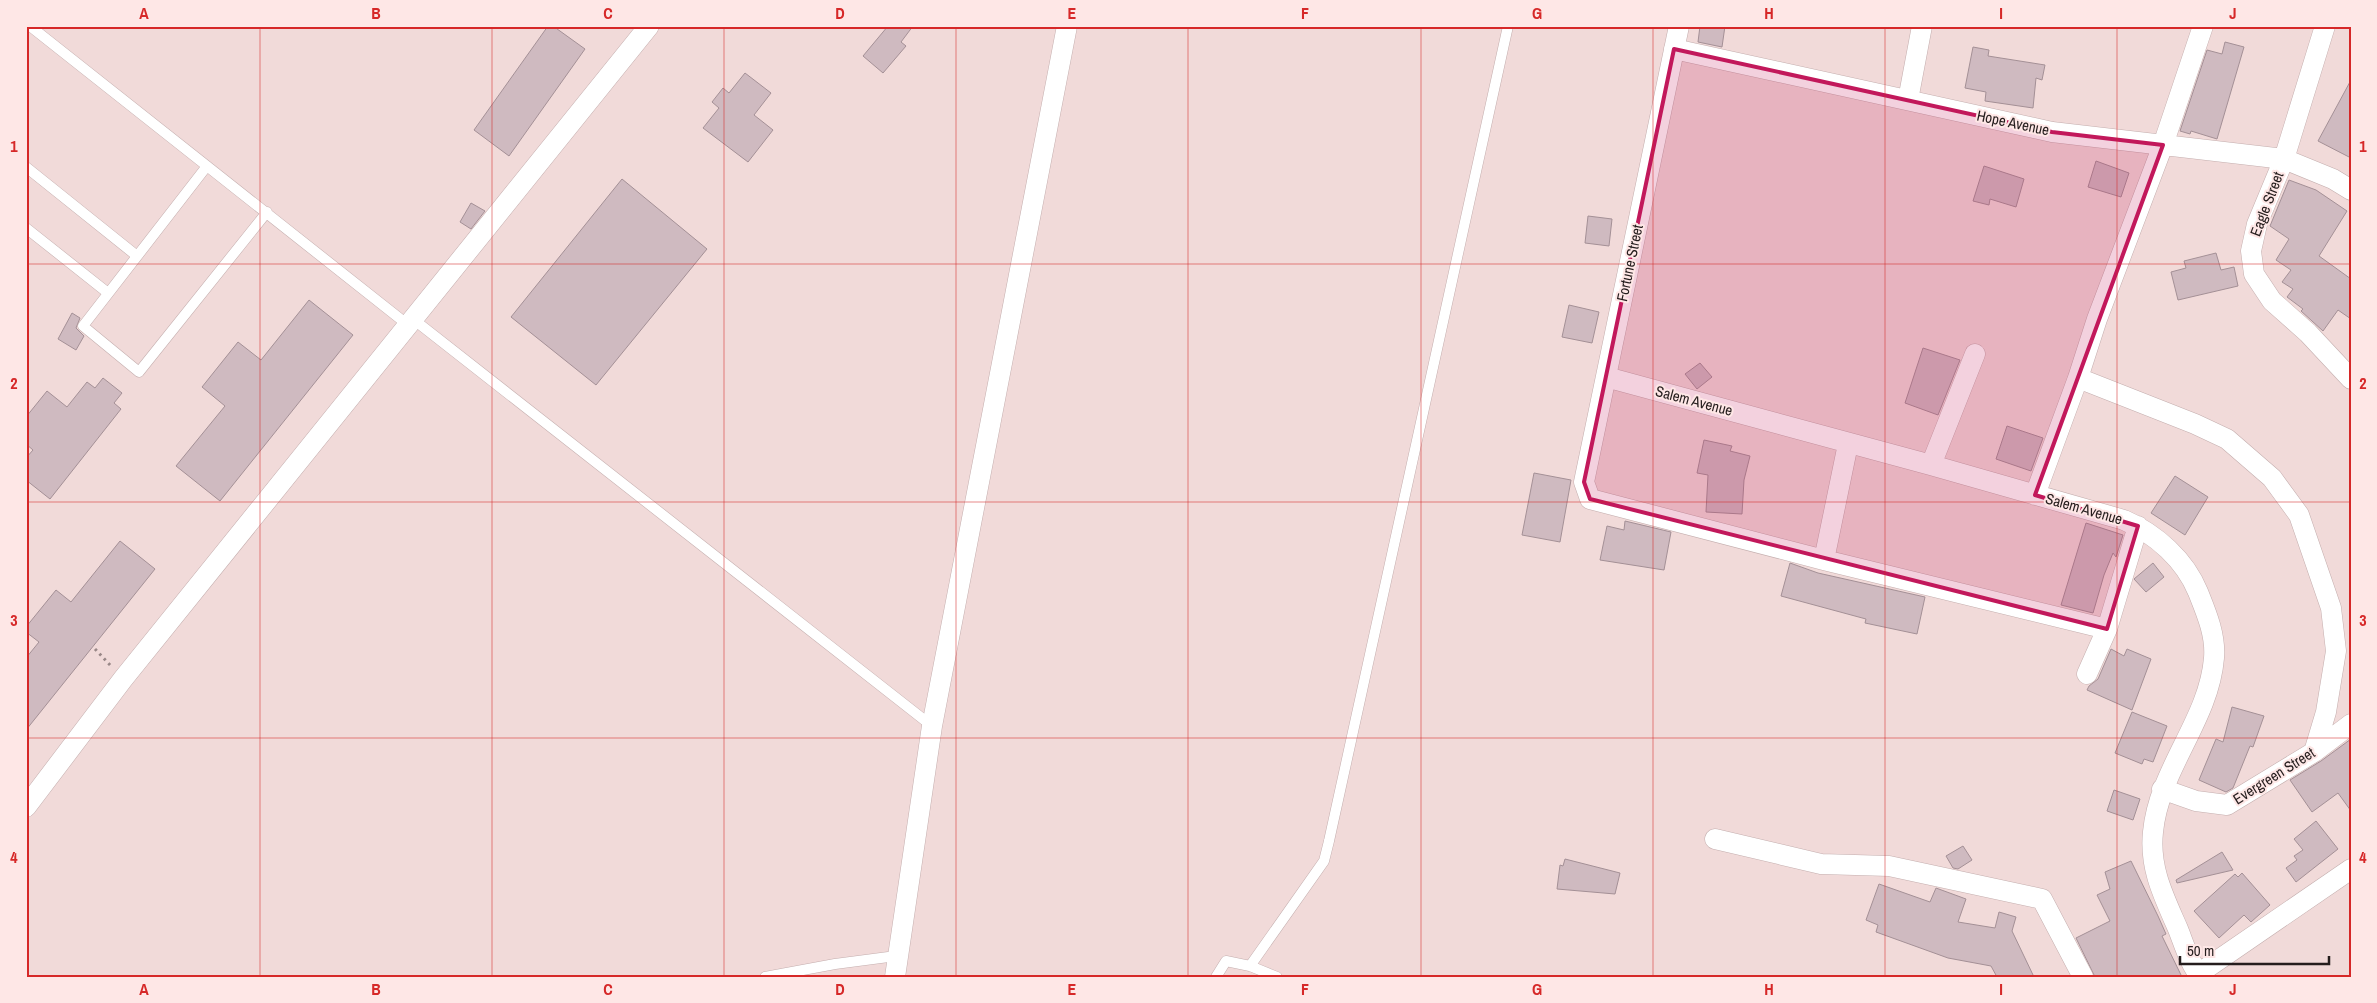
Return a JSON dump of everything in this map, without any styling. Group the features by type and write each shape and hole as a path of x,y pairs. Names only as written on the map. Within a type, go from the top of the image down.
{"street":[{"path":"26,807 123,679 649,26"},
{"path":"895,977 896,956 932,726 1067,26"},
{"name":"Fortune Street","path":"1679,26 1584,482 1590,499 1824,560"},
{"path":"1908,100 1922,26"},
{"path":"2035,495 2078,378 2097,319 2163,145 2203,26"},
{"name":"Eagle Street","path":"2326,26 2284,159 2257,224 2251,251 2254,274 2272,301 2308,333 2351,379"},
{"name":"Hope Avenue","path":"1674,49 2052,132 2284,159 2333,179 2351,190"},
{"path":"1931,465 1975,354"},
{"name":"Salem Avenue","path":"1606,377 1931,465 2124,520 2138,526 2162,542 2193,579 2209,618 2214,657 2206,694 2162,789 2153,830 2154,868 2160,890 2199,975"},
{"path":"2078,378 2196,424 2227,439 2272,478 2299,515 2330,608 2336,651 2326,712 2314,752"},
{"path":"1848,444 1824,560 2106,629"},
{"path":"2087,674 2106,629 2138,526"},
{"name":"Evergreen Street","path":"2162,789 2196,801 2227,805 2314,752 2351,724"},
{"path":"1715,839 1821,864 1889,866 2042,899 2083,977"},
{"path":"2199,975 2351,869"}],"lane":[{"path":"30,26 207,166 932,726"},
{"path":"1250,966 1324,861 1508,26"},
{"path":"207,166 84,326 139,372 267,212"},
{"path":"26,167 137,256"},
{"path":"26,228 108,294"},
{"path":"765,977 835,964 896,956"},
{"path":"1216,977 1226,961 1250,966 1277,977"}],"highlighted area":[{"path":"1674,49 2052,132 2163,145 2035,495 2138,526 2107,629 1590,499 1584,482"}],"building":[{"path":"548,26 553,26 585,49 509,156 474,130"},
{"path":"888,26 913,26 901,42 906,46 883,73 863,56"},
{"path":"1700,26 1725,26 1722,47 1698,42"},
{"path":"2225,42 2244,47 2217,139 2191,131 2190,134 2180,131 2207,50 2222,54"},
{"path":"1973,47 1989,50 1988,56 2045,65 2042,80 2036,78 2033,108 1985,101 1986,92 1965,88"},
{"path":"745,73 771,93 754,115 773,130 748,162 703,128 719,108 712,102 723,88 729,93"},
{"path":"2351,80 2351,158 2318,141"},
{"path":"2096,161 2129,173 2121,197 2088,187"},
{"path":"1984,166 2024,179 2016,207 1990,199 1989,205 1973,201"},
{"path":"622,179 707,249 596,385 511,317"},
{"path":"2289,180 2316,190 2347,211 2319,256 2351,279 2351,319 2338,310 2323,331 2301,311 2303,309 2287,297 2293,289 2282,282 2291,270 2276,260 2289,239 2270,226"},
{"path":"471,203 485,211 471,229 460,222"},
{"path":"1588,216 1612,219 1609,246 1585,243"},
{"path":"2216,253 2221,270 2234,267 2238,286 2178,300 2171,272 2186,268 2184,261"},
{"path":"309,300 353,335 220,501 176,466 225,406 202,387 238,342 261,360"},
{"path":"1569,305 1599,312 1592,343 1562,337"},
{"path":"72,313 80,318 76,328 84,336 76,350 58,339"},
{"path":"1923,348 1960,360 1938,415 1905,403"},
{"path":"1700,363 1712,377 1697,389 1685,374"},
{"path":"103,378 122,393 114,403 121,409 50,499 26,480 26,458 33,450 26,444 26,417 47,391 67,407 87,382 95,388"},
{"path":"2007,426 2043,438 2031,471 1996,459"},
{"path":"1704,440 1732,446 1730,451 1750,456 1744,480 1742,514 1706,512 1708,475 1697,473"},
{"path":"1534,473 1571,480 1560,542 1522,535"},
{"path":"2175,476 2208,497 2185,535 2151,513"},
{"path":"1625,521 1671,532 1664,570 1600,560 1607,526 1624,530"},
{"path":"2086,523 2123,535 2116,557 2113,553 2104,575 2093,613 2061,605"},
{"path":"120,541 155,569 26,730 26,658 39,642 26,632 26,627 56,590 71,602"},
{"path":"1790,563 1818,573 1925,597 1917,634 1865,623 1866,619 1781,596"},
{"path":"2153,563 2164,577 2146,592 2134,579"},
{"path":"2111,649 2124,656 2127,649 2151,659 2132,710 2087,690 2098,679"},
{"path":"2232,707 2264,716 2253,747 2250,746 2233,788 2226,792 2199,780 2216,739 2223,742"},
{"path":"2132,712 2167,726 2153,762 2144,759 2142,764 2115,753"},
{"path":"2351,739 2351,811 2338,793 2312,812 2290,780 2321,761"},
{"path":"2114,790 2140,799 2133,820 2107,811"},
{"path":"2316,821 2338,849 2296,882 2286,868 2297,860 2294,856 2303,850 2294,839"},
{"path":"1963,846 1972,860 1958,869 1953,868 1946,856"},
{"path":"2222,852 2233,870 2177,883 2176,880"},
{"path":"1565,859 1620,873 1615,894 1557,889 1560,865 1563,866"},
{"path":"2131,861 2166,934 2162,936 2182,977 2095,977 2076,938 2110,921 2097,895 2110,889 2105,872"},
{"path":"2242,873 2270,905 2251,922 2244,915 2219,938 2194,911 2235,874 2238,877"},
{"path":"1879,884 1930,902 1936,888 1966,899 1958,922 1995,928 1999,912 2016,917 2012,931 2034,977 1997,977 1991,966 1948,958 1876,932 1878,925 1866,920"}]}
